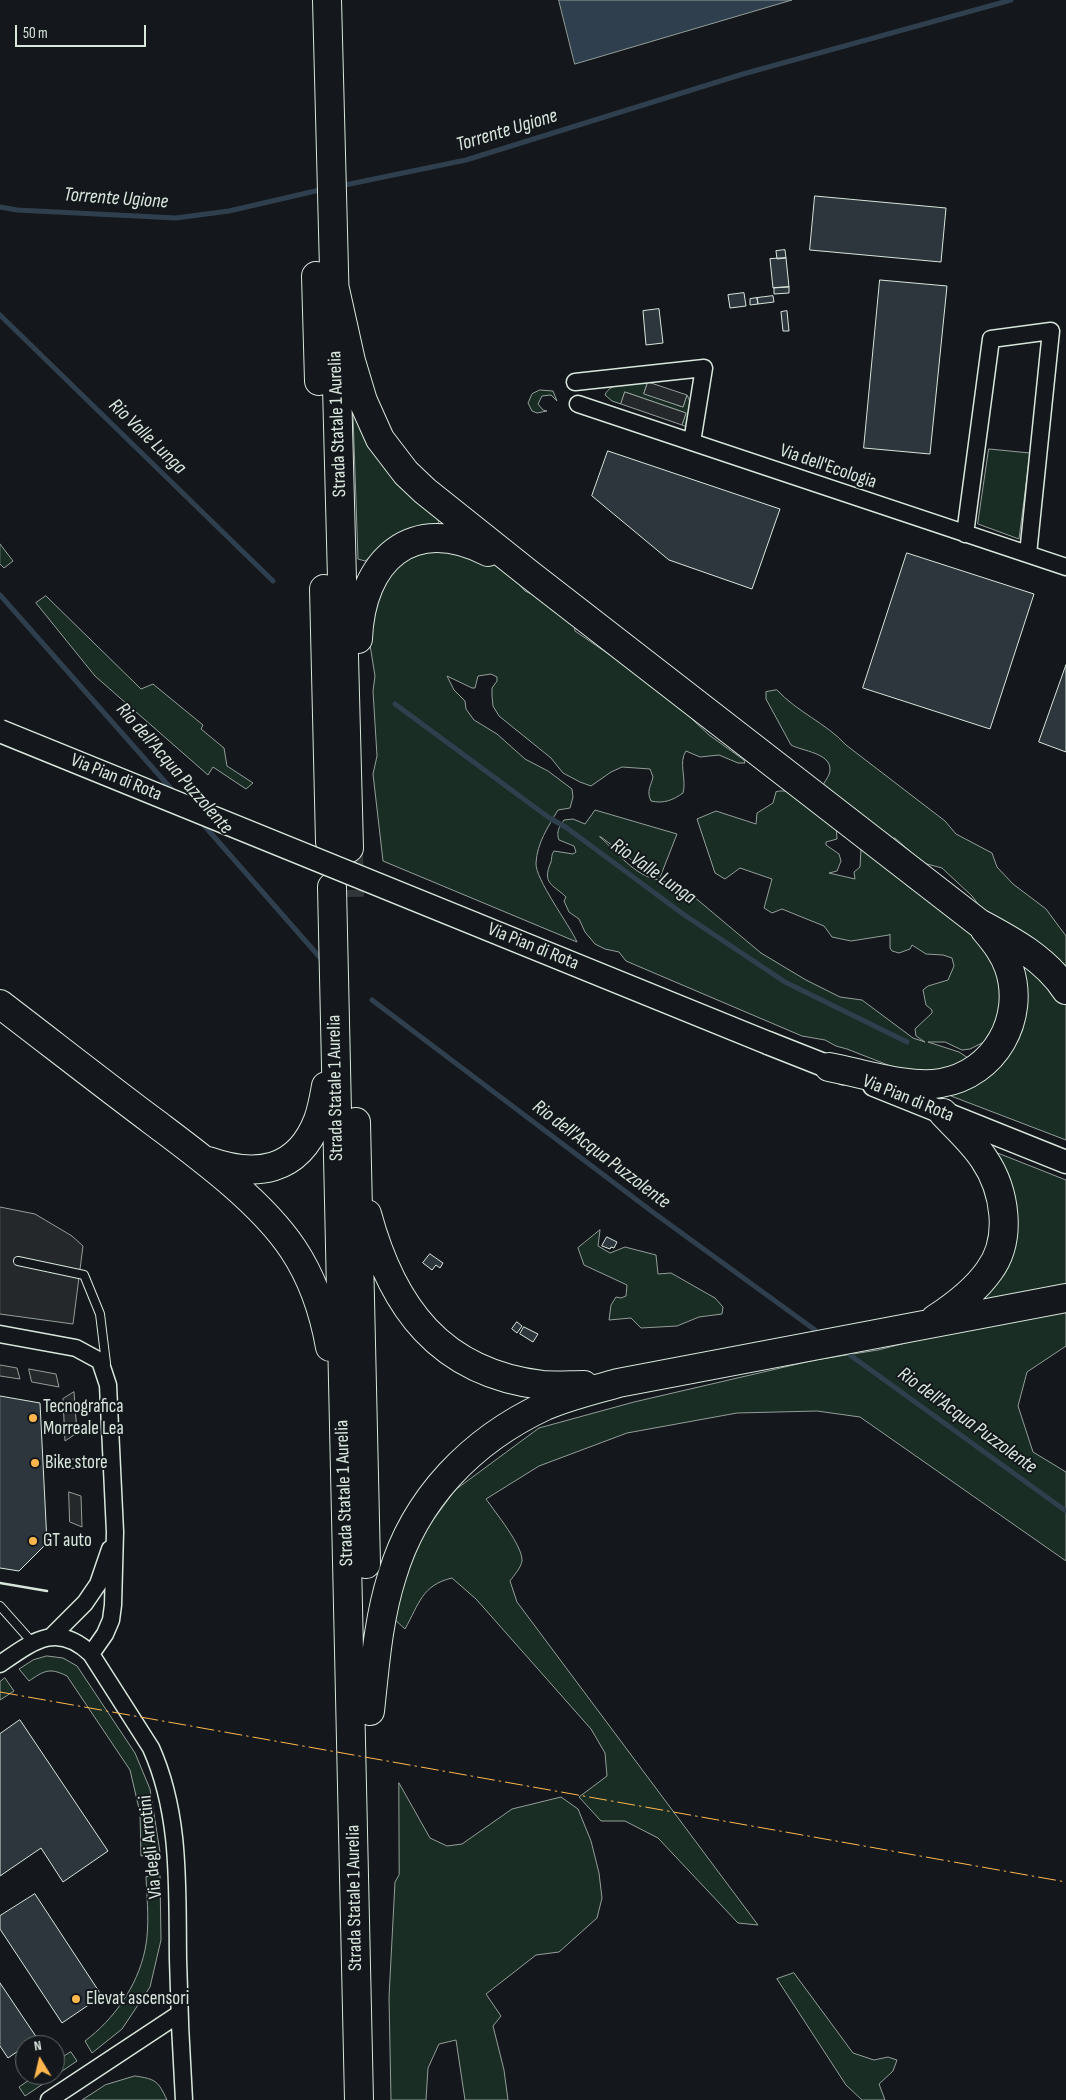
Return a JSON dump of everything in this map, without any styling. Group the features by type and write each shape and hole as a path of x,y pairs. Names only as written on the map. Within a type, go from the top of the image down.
{"highway":[{"name":"Strada Statale 1 Aurelia","path":"308,0 321,107"},
{"name":"Strada Statale 1 Aurelia","path":"324,245 335,289 348,792 339,845 324,245 321,107 328,0"},
{"path":"335,289 356,382 373,425 390,453 406,473 425,491 529,574 979,923 1028,952 1053,974 1066,990"},
{"path":"348,792 357,737 358,651 361,609 365,593 378,568 387,557 408,544 430,539 455,538 479,547 529,574"},
{"name":"Strada Statale 1 Aurelia","path":"359,2100 334,1007 341,892 356,1158 378,2100"},
{"path":"829,1067 919,1085 940,1084 966,1075 990,1058 1000,1046 1007,1033 1013,1010 1014,988 1009,967 1003,955 979,923"},
{"path":"0,1004 204,1160 268,1219 293,1249 310,1281 320,1307 329,1342 344,1457"},
{"path":"204,1160 234,1170 260,1170 281,1164 301,1150 314,1129 322,1103 334,1007"},
{"path":"927,1324 950,1309 981,1282 991,1270 1002,1237 1003,1205 993,1176 975,1147 944,1113"},
{"path":"356,1158 371,1227 392,1284 414,1317 439,1343 479,1367 496,1375 516,1380 543,1385 618,1383"},
{"path":"370,1711 378,1638 391,1578 397,1559 414,1523 432,1494 472,1452 507,1426 547,1406 618,1383 1066,1298"}],"main road":[{"name":"Via Pian di Rota","path":"0,731 1066,1162"}],"street":[{"path":"965,534 991,339 1051,331 1028,554"},
{"path":"575,382 704,368 692,442"},
{"name":"Via dell'Ecologia","path":"578,404 1066,567"},
{"path":"0,1334 76,1348 100,1361 108,1385 115,1532 113,1605 105,1634 91,1654"},
{"path":"52,1636 85,1603 98,1584 115,1532"},
{"name":"Via degli Arrotini","path":"0,1664 32,1642 52,1636 70,1639 82,1644 91,1654 151,1748 169,1798 177,1888 179,2014 184,2100"},
{"path":"49,2100 179,2014"}],"lane":[{"path":"18,1261 84,1275 100,1314 108,1385"},
{"path":"65,1464 112,1462"},
{"path":"0,1606 32,1642"}],"green space":[{"path":"648,382 644,393 683,407 687,395 690,406 687,427 682,425 686,413 625,392 621,404 612,401 605,395 608,390 618,385"},
{"path":"540,390 553,391 557,401 551,395 542,396 538,404 543,410 547,411 537,413 532,411 528,403 532,394"},
{"path":"359,413 436,513 439,524 432,530 390,542 365,561 358,559 353,414"},
{"path":"989,449 1030,453 1019,539 978,524"},
{"path":"0,544 13,561 4,568 0,564"},
{"path":"435,550 480,555 513,577 525,591 544,600 574,623 575,631 661,690 709,735 744,760 745,763 738,763 719,755 700,757 686,751 683,760 683,793 664,802 651,801 649,791 653,777 650,769 622,767 591,786 563,773 551,758 499,716 493,706 492,696 492,688 497,681 497,677 491,674 478,676 475,688 472,688 447,676 454,690 465,701 466,709 474,720 497,734 525,759 548,771 572,789 573,797 570,808 558,810 541,842 536,863 546,890 577,942 383,861 373,774 377,756 373,691 375,676 370,645 373,606 401,558"},
{"path":"46,596 141,689 153,684 203,725 201,729 224,748 227,766 253,783 246,789 213,767 208,775 95,676 36,603"},
{"path":"777,690 793,705 830,730 846,745 945,821 956,834 992,853 997,867 1013,884 1046,909 1066,936 1066,976 981,908 972,896 942,868 921,861 895,838 889,839 823,785 830,772 829,764 815,753 791,745 766,699 766,692"},
{"path":"787,791 836,823 837,839 826,842 826,845 839,854 841,861 837,871 829,873 855,879 854,872 860,867 861,849 864,846 910,888 931,899 984,940 1005,994 996,1022 984,1042 970,1049 962,1050 945,1042 928,1042 959,1052 968,1058 961,1067 911,1074 836,1046 825,1040 802,1036 626,961 619,952 605,949 595,944 585,932 579,919 569,912 564,901 566,897 548,880 548,869 554,851 573,854 576,852 574,846 559,840 558,830 564,820 573,819 585,824 595,810 677,834 659,880 675,885 693,896 761,953 806,980 840,997 862,1000 913,1038 925,1042 916,1036 915,1029 932,1013 932,1010 926,1005 923,990 928,986 948,980 954,966 952,958 943,955 926,954 912,945 910,949 899,953 892,951 890,948 890,934 851,941 832,937 824,926 782,909 772,913 764,908 772,879 740,868 725,879 715,873 697,819 716,811 756,824 757,813 773,803 776,792","holes":["601,837 658,880 634,868"]},
{"path":"1015,956 1066,1003 1066,1140 951,1096 953,1088 983,1074"},
{"path":"995,1152 1066,1180 1066,1291 970,1308 997,1271"},
{"path":"600,1230 598,1246 610,1253 625,1247 656,1255 658,1274 671,1273 715,1298 723,1307 722,1314 699,1317 677,1326 641,1328 631,1318 609,1320 611,1305 616,1297 626,1296 627,1285 584,1265 578,1248"},
{"path":"1066,1309 1066,1346 1027,1372 1018,1406 1033,1452 1066,1472 1066,1561 860,1417 817,1411 737,1413 627,1433 539,1466 486,1499 502,1520 521,1555 522,1561 520,1566 510,1581 517,1602 758,1925 738,1923 658,1838 625,1821 601,1821 579,1797 607,1776 605,1753 591,1729 476,1599 452,1578 434,1585 422,1597 405,1629 392,1617 415,1545 455,1490 539,1428 634,1402 815,1360 878,1350 997,1320"},
{"path":"47,1656 63,1658 77,1666 135,1753 150,1789 160,1852 141,1856 140,1813 130,1770 67,1676 47,1671 29,1681 19,1669 33,1660"},
{"path":"5,1678 14,1691 0,1700 0,1682"},
{"path":"399,1783 430,1838 447,1846 462,1844 512,1809 561,1797 578,1809 591,1841 599,1873 602,1898 597,1918 559,1952 536,1955 486,1994 501,2016 493,2026 504,2070 508,2100 465,2100 456,2040 439,2044 428,2068 426,2100 391,2100 389,1997 395,1882 399,1875"},
{"path":"160,1876 161,1940 150,1987 122,2029 92,2053 85,2041 105,2023 123,2001 141,1964 147,1932 146,1877"},
{"path":"794,1973 853,2053 874,2060 888,2057 897,2060 893,2071 879,2084 885,2100 862,2100 846,2085 777,1979"},
{"path":"71,2052 77,2061 65,2069 65,2056"},
{"path":"135,2076 148,2078 156,2082 167,2100 82,2100 105,2085"},
{"path":"22,2085 41,2085 25,2096 19,2087"}],"shaded area":[{"path":"648,382 687,395 683,407 644,394"},
{"path":"625,392 686,413 682,425 621,404"},
{"path":"0,1207 35,1214 72,1236 83,1246 73,1324 0,1314"},
{"path":"0,1365 17,1368 20,1379 0,1376"},
{"path":"29,1369 56,1374 59,1387 32,1382"},
{"path":"74,1392 77,1433 65,1441 63,1399"},
{"path":"69,1492 81,1496 82,1527 70,1522"}],"water":[{"path":"559,0 792,0 575,64"}],"building":[{"path":"815,196 946,208 941,262 810,250"},
{"path":"785,250 786,258 777,259 776,251"},
{"path":"786,258 789,287 773,288 770,259"},
{"path":"880,280 947,286 930,454 864,448"},
{"path":"789,287 789,293 774,294 774,288"},
{"path":"744,293 746,306 730,308 728,295"},
{"path":"773,296 774,302 758,304 757,298"},
{"path":"757,298 758,304 750,305 750,299"},
{"path":"659,309 663,343 646,345 643,311"},
{"path":"787,311 789,331 783,331 781,312"},
{"path":"608,451 780,509 752,589 669,560 592,496"},
{"path":"907,553 1034,594 990,729 863,688"},
{"path":"1066,665 1066,752 1039,742"},
{"path":"607,1237 617,1242 614,1248 611,1247 610,1249 602,1246"},
{"path":"430,1254 443,1263 440,1268 436,1265 432,1270 423,1263"},
{"path":"517,1322 522,1326 517,1333 512,1329"},
{"path":"524,1327 538,1334 533,1342 520,1334"},
{"path":"0,1396 40,1403 47,1543 19,1571 0,1568"},
{"path":"20,1720 108,1851 63,1882 41,1848 0,1876 0,1734"},
{"path":"35,1894 100,1993 88,2000 90,2004 62,2023 0,1929 0,1916"},
{"path":"0,1983 35,2035 15,2035 15,2053 8,2058 0,2046"}],"waterway":[{"name":"Torrente Ugione","path":"340,186 466,160 743,74 1011,0"},
{"name":"Torrente Ugione","path":"0,207 17,210 176,218 229,211 324,189"},
{"name":"Rio Valle Lunga","path":"0,315 273,581"},
{"name":"Rio dell'Acqua Puzzolente","path":"0,595 174,792"},
{"name":"Rio Valle Lunga","path":"395,704 683,914 785,982 907,1042"},
{"name":"Rio dell'Acqua Puzzolente","path":"202,823 323,961"},
{"name":"Rio dell'Acqua Puzzolente","path":"372,1000 654,1213 815,1330"},
{"name":"Rio dell'Acqua Puzzolente","path":"850,1355 1066,1511"}],"tunnel":[{"path":"349,848 350,897"}],"wall":[{"path":"0,1583 47,1591"}],"power":[{"path":"0,1692 1066,1882"}],"place":[{"name":"Tecnografica Morreale Lea","path":"33,1418"},
{"name":"Bike store","path":"35,1463"},
{"name":"GT auto","path":"33,1541"},
{"name":"Elevat ascensori","path":"76,1999"}]}
